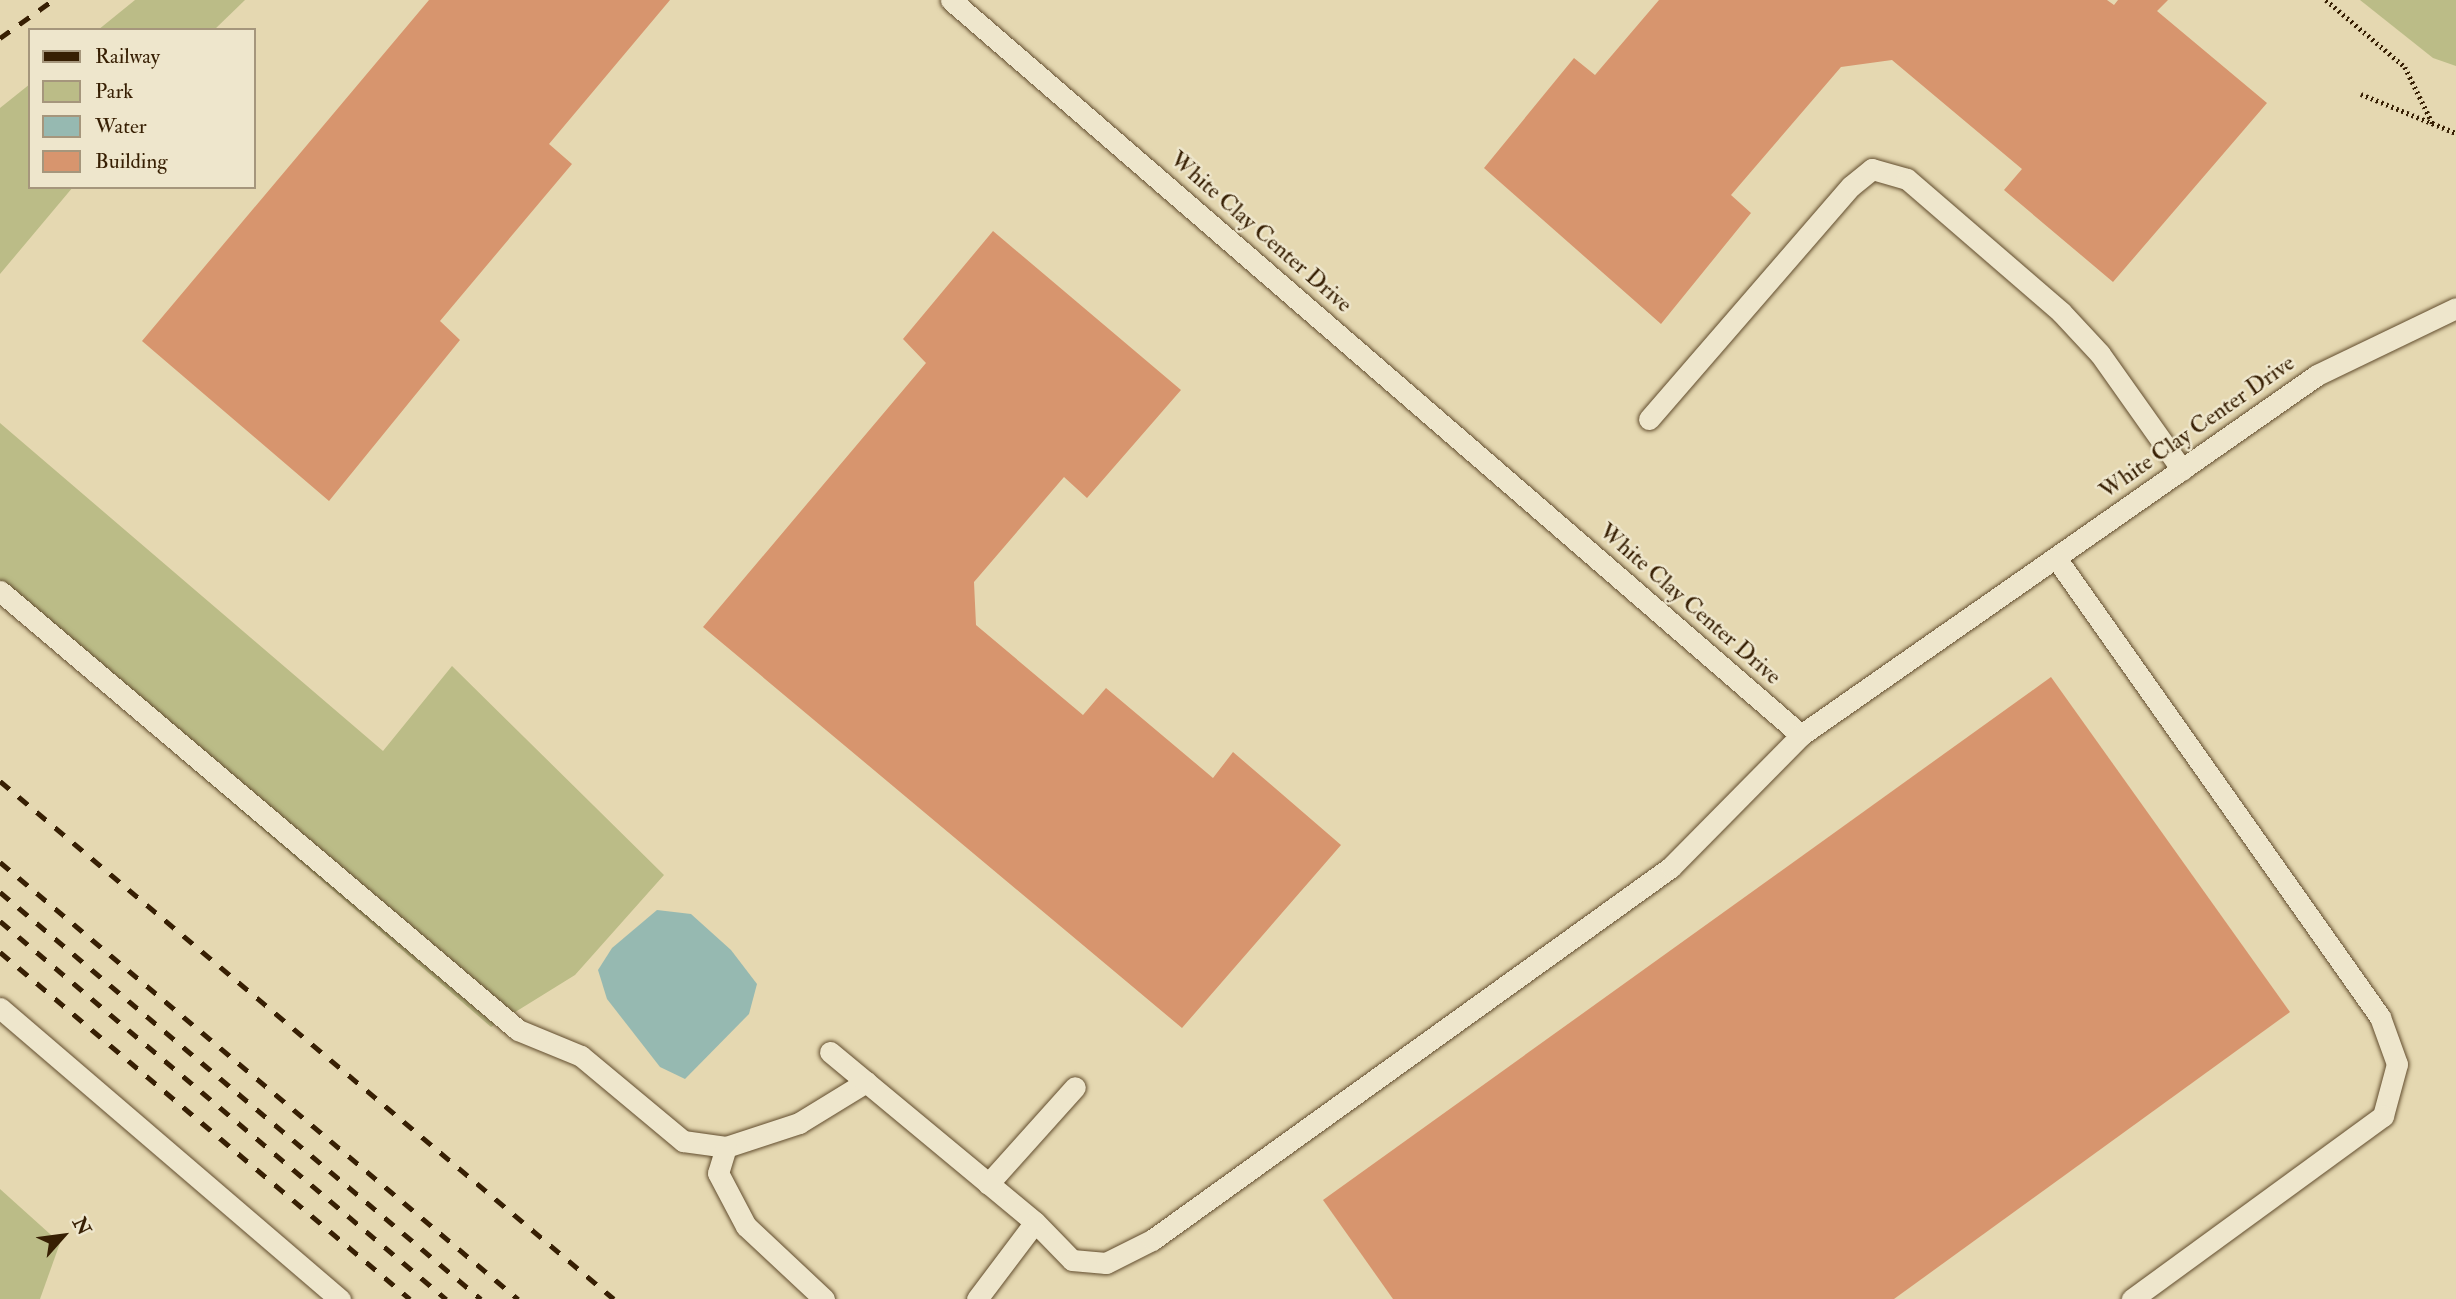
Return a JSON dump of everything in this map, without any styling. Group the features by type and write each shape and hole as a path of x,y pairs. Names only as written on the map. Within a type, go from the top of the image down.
{"lane":[{"name":"White Clay Center Drive","path":"951,0 1801,735 2316,375 2456,308"},
{"path":"1649,419 1851,186 1872,169 1907,179 2062,312 2100,354 2182,470"},
{"path":"2056,558 2380,1017 2397,1065 2383,1116 2132,1299"},
{"path":"0,591 518,1030 581,1056 683,1141 726,1147 799,1123 866,1082"},
{"path":"830,1052 1035,1222 1072,1260 1106,1263 1152,1240 1671,867 1801,735"},
{"path":"0,1008 340,1299"},
{"path":"988,1184 1074,1087"},
{"path":"726,1147 718,1173 746,1226 824,1299"},
{"path":"977,1299 1035,1222"}],"path":[{"path":"2326,0 2405,67 2432,124"},
{"path":"2361,94 2456,133"}],"green space":[{"path":"135,0 245,0 216,28 100,28"},
{"path":"2360,0 2456,0 2456,66 2433,58"},
{"path":"28,86 28,189 71,189 0,274 0,108"},
{"path":"0,423 383,751 452,666 664,875 575,975 491,1027 0,602"},
{"path":"0,1189 60,1243 40,1299 0,1299"}],"water":[{"path":"657,910 691,914 731,950 757,984 749,1014 685,1079 660,1067 607,999 598,970 612,948"}],"building":[{"path":"429,0 670,0 549,144 572,164 440,321 460,340 329,501 142,341"},
{"path":"1659,0 2107,0 2114,5 2118,0 2168,0 2157,11 2267,103 2113,282 2004,190 2022,169 1892,60 1841,67 1731,195 1751,213 1661,324 1484,168 1574,58 1595,75"},
{"path":"993,231 1181,390 1087,498 1064,477 974,582 976,625 1083,715 1106,688 1213,778 1233,752 1341,845 1182,1028 703,627 926,363 903,339"},
{"path":"2051,677 2290,1012 1894,1299 1393,1299 1323,1200"}],"railway":[{"path":"0,38 53,0"},
{"path":"0,781 614,1299"},
{"path":"0,862 518,1299"},
{"path":"0,892 481,1299"},
{"path":"0,921 446,1299"},
{"path":"0,952 410,1299"}]}
